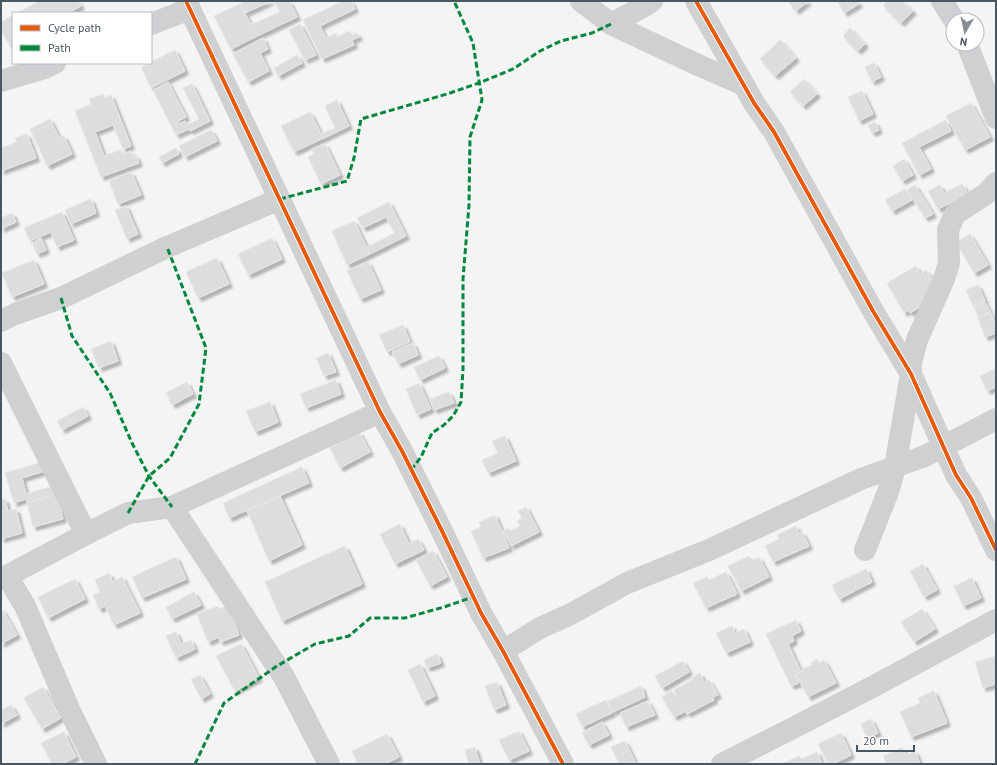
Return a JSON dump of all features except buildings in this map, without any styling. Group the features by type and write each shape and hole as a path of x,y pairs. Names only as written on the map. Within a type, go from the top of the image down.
{"street":[{"path":"581,1 611,24 744,85"},
{"path":"611,24 652,1"},
{"path":"696,1 754,103 774,132 873,311 911,374 956,475 972,498 996,550"},
{"path":"942,1 949,12"},
{"path":"152,23 188,5 380,412 402,451 481,613 563,764"},
{"path":"971,52 996,118"},
{"path":"1,81 45,68 53,64"},
{"path":"865,550 888,492 895,467 911,374 911,363 917,340 944,280 949,263 948,230 955,214 986,194 996,183"},
{"path":"1,321 15,314 61,298 167,246 280,199"},
{"path":"1,363 86,534"},
{"path":"96,764 69,709 25,606 4,578 128,513 172,507 380,412"},
{"path":"503,651 540,628 571,614 627,584 709,550 861,479 925,456 996,419"},
{"path":"172,507 284,677 329,764"},
{"path":"722,764 878,684 996,620"}],"marked path":[{"path":"411,470 421,457 432,433 444,425 453,416 461,402 463,369 463,279 469,205 470,137 482,100 473,43 454,1"},
{"path":"280,199 347,181 354,158 361,119 479,83 513,69 540,51 561,41 592,33 611,24"},
{"path":"128,513 149,476 170,458 199,404 206,348 167,247"},
{"path":"61,298 72,336 110,393 132,443 149,476 172,507"},
{"path":"195,764 224,703 277,666 315,644 349,636 370,618 405,618 473,597"}],"cycle path":[{"path":"186,1 380,412 402,451 481,613 563,764"},
{"path":"696,1 754,103 774,132 873,311 911,374 956,475 971,498 996,550"}]}
